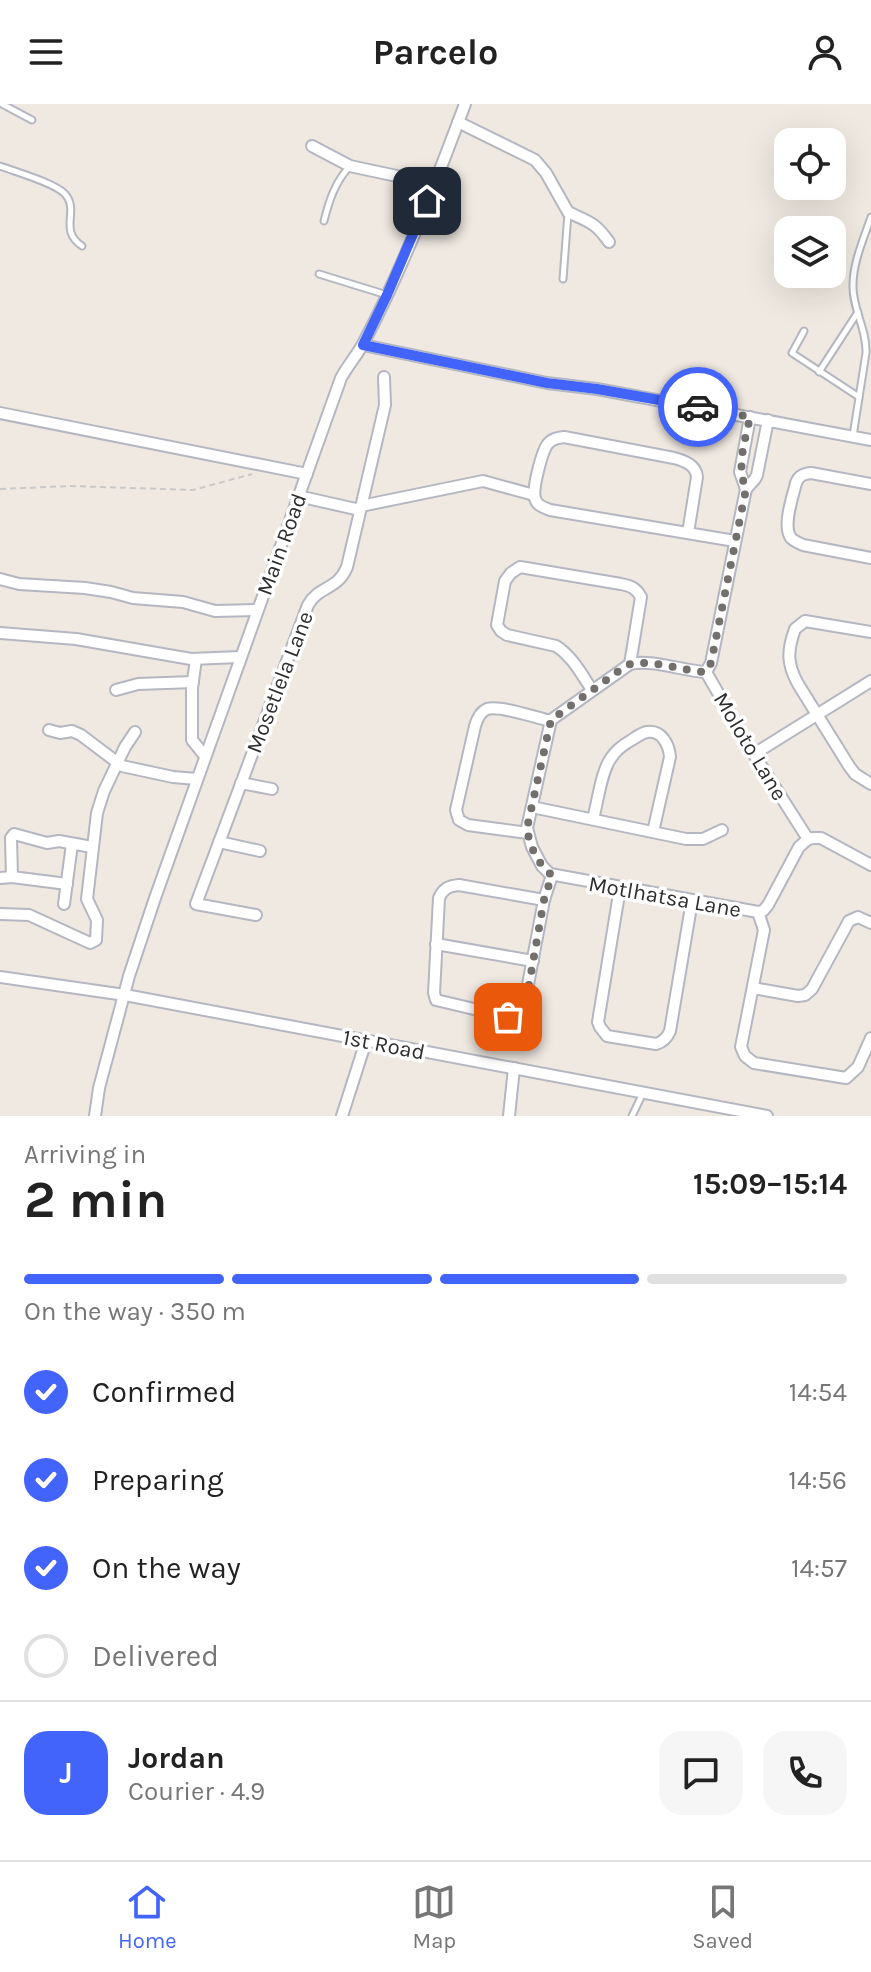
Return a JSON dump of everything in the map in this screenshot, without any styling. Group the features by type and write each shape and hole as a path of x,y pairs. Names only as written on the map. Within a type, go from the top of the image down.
{"street":[{"name":"Main Road","path":"95,1116 99,1088 159,885 341,378 363,345 387,295 465,104"},
{"path":"458,122 535,160 568,212 594,224 609,242"},
{"path":"312,146 350,166 434,184"},
{"path":"363,345 547,383 597,389 871,440"},
{"name":"Mosetlela Lane","path":"256,915 196,904 308,605 316,594 338,583 343,576 385,405 384,377"},
{"path":"0,413 307,474"},
{"path":"750,417 740,472 746,489 755,479 768,420"},
{"path":"688,533 697,477 697,471 689,463 564,437 555,438 545,448 534,495 538,504 550,510 735,541"},
{"path":"744,447 763,451"},
{"path":"871,484 803,474 796,483 787,524 793,540 803,545 871,558"},
{"path":"298,496 361,508 483,481 534,495"},
{"name":"Moloto Lane","path":"746,489 711,663 706,672 808,839"},
{"path":"592,690 561,649 501,631 497,620 505,581 511,573 520,567 633,587 641,597 630,664"},
{"path":"0,579 19,584 85,588 133,598 183,602 215,611 257,610"},
{"path":"871,632 805,621 795,629 788,661 790,670 849,766 871,784"},
{"path":"0,633 76,639 178,658 240,657"},
{"path":"196,659 192,740 205,756"},
{"path":"528,833 468,825 459,820 456,810 475,726 481,714 486,710 498,709 551,720 630,664 640,662 706,672"},
{"path":"754,754 871,681"},
{"path":"116,690 148,683 193,682"},
{"path":"544,900 459,885 448,887 439,898 436,1000 508,1017 516,1016 525,1007 544,900 552,875 537,858 528,833 551,720"},
{"path":"49,730 60,733 72,731 81,735 117,763 132,770 197,779"},
{"path":"0,914 29,915 93,943 97,935 97,920 87,899 101,799 135,732"},
{"path":"593,819 612,756 621,746 646,732 655,733 664,739 670,757 653,832"},
{"path":"241,783 272,789"},
{"path":"532,807 686,839 703,839 722,830"},
{"path":"67,884 6,877 11,838 14,834 47,843 59,841 92,847"},
{"path":"808,839 821,838 871,865"},
{"name":"Motlhatsa Lane","path":"552,875 758,912 768,905 799,847 808,839"},
{"path":"219,842 260,851"},
{"path":"64,904 72,844"},
{"path":"620,888 598,1022 607,1036 656,1044 668,1036 692,901"},
{"path":"758,912 764,930 741,1047 745,1056 751,1062 846,1078 858,1067 871,1038"},
{"path":"753,988 805,995 812,989 849,921 858,917 871,923"},
{"path":"436,944 533,961"},
{"name":"1st Road","path":"0,977 125,995 767,1116"},
{"path":"342,1116 366,1041"},
{"path":"509,1116 514,1068"}],"lane":[{"path":"2,104 32,120"},
{"path":"0,166 55,186 66,194 71,209 69,228 74,241 82,246"},
{"path":"324,221 330,199 341,176 350,166"},
{"path":"563,279 568,212"},
{"path":"853,437 867,340 853,286 855,268 871,217"},
{"path":"319,274 387,295"},
{"path":"819,372 858,311"},
{"path":"804,331 792,353 859,397"},
{"path":"632,1116 643,1093"}],"path":[{"path":"0,489 69,486 193,490 255,473"}],"way so far":[{"path":"508,1017 516,1016 525,1007 544,900 552,875 537,858 527,828 551,720 627,665 640,662 706,672 711,663 746,489 740,466 750,417 698,407"}],"route":[{"path":"427,201 363,345 547,383 698,407"}]}
